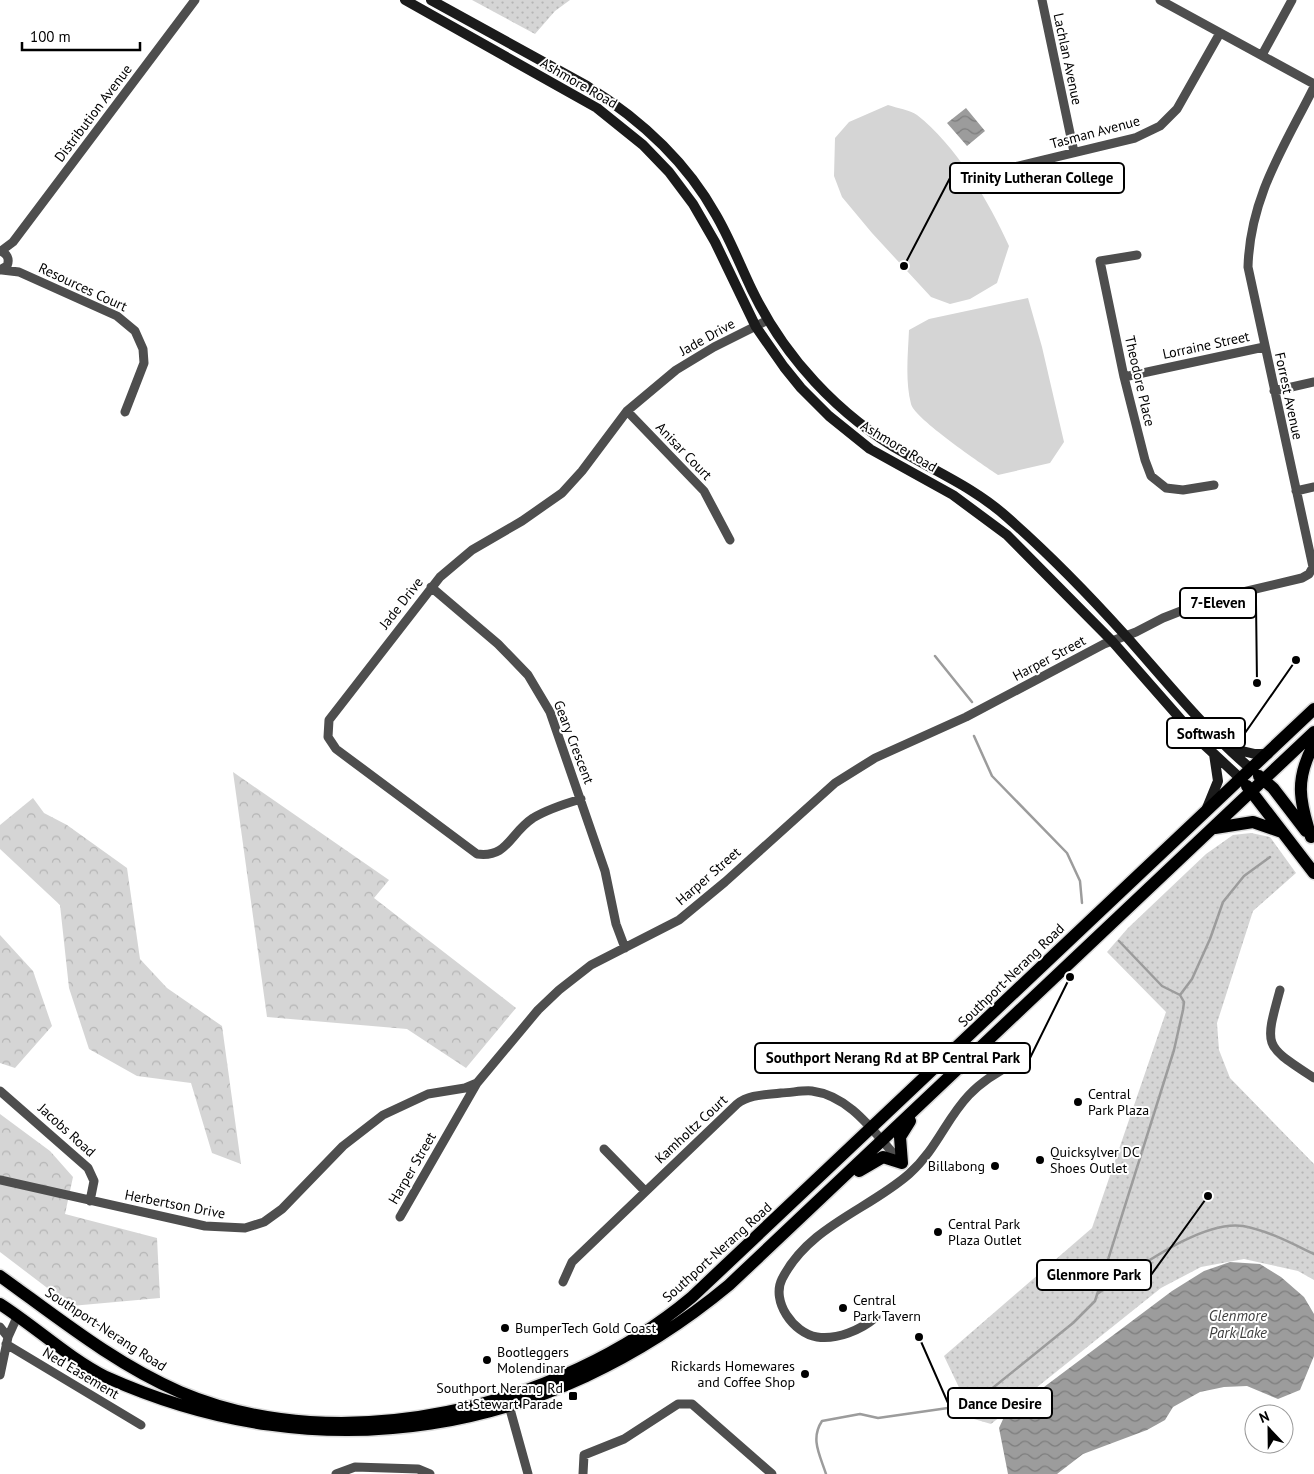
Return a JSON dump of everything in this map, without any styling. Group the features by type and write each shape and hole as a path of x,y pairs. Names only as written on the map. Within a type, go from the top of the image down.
{"main road":[{"name":"Ashmore Road","path":"406,0 589,104 611,118 643,145 669,172 693,204 715,242 756,327 784,367 829,416 885,458 983,515 1014,542 1112,641 1169,708 1241,779 1314,873"},
{"name":"Ashmore Road","path":"431,0 587,86 611,101 653,135 684,168 707,199 730,240 768,320 802,368 848,414 905,454 964,485 1006,515 1088,595 1203,724 1265,780 1313,839"},
{"name":"Southport-Nerang Road","path":"0,1276 105,1349 153,1378 181,1392 233,1409 314,1422 376,1423 420,1418 506,1396 590,1364 668,1317 735,1258 1314,709"},
{"path":"0,1304 18,1315 68,1354 106,1377 176,1407 242,1427 298,1436 341,1439 431,1430 460,1425 511,1410 581,1382 653,1343 683,1322 729,1284 1314,732"},
{"path":"1313,839 1299,790 1302,772 1314,744"},
{"path":"1228,748 1255,754 1268,754"},
{"path":"1205,813 1218,781 1214,754"},
{"path":"1213,829 1252,822 1284,833"},
{"path":"906,1168 900,1137 905,1126 916,1115 918,1106"},
{"path":"842,1178 878,1158 887,1158 906,1168"}],"street":[{"name":"Distribution Avenue","path":"4,254 195,0"},
{"name":"Lachlan Avenue","path":"1042,0 1074,152"},
{"path":"1160,0 1314,85"},
{"path":"1262,55 1292,0"},
{"name":"Tasman Avenue","path":"1014,167 1135,138 1160,126 1177,108 1220,33"},
{"name":"Forrest Avenue","path":"1112,641 1196,604 1302,578 1309,574 1313,567 1248,266 1249,238 1261,193 1314,85"},
{"path":"1,270 7,266 4,254"},
{"path":"4,254 19,272"},
{"name":"Theodore Place","path":"1137,255 1100,261 1124,377 1145,460 1151,476 1166,488 1183,490 1214,485"},
{"path":"1,270 19,272"},
{"name":"Resources Court","path":"19,272 117,316 135,331 143,349 144,363 126,412"},
{"name":"Jade Drive","path":"581,799 552,808 532,818 500,852 491,856 477,854 336,749 328,737 329,720 431,587 472,550 522,521 562,492 588,464 627,411 676,370 714,347 768,320"},
{"name":"Lorraine Street","path":"1124,377 1264,347"},
{"path":"1274,391 1314,382"},
{"name":"Anisar Court","path":"627,411 704,491 730,540"},
{"path":"1296,491 1314,487"},
{"name":"Geary Crescent","path":"431,587 498,644 528,675 550,712 605,871 616,924 625,948"},
{"name":"Harper Street","path":"400,1217 477,1083 538,1010 559,990 591,965 659,932 702,902 822,792 848,774 875,758 966,717 1112,641"},
{"path":"1280,990 1269,1029 1271,1044 1280,1056 1314,1078"},
{"path":"876,1317 866,1326 853,1332 820,1337 812,1336 800,1328 784,1310 779,1294 780,1284 798,1256 821,1233 848,1213 887,1192 906,1168 936,1145 969,1094 994,1074 1019,1061"},
{"name":"Herbertson Drive","path":"0,1180 205,1226 245,1228 264,1222 282,1209 362,1129 401,1105 438,1090 465,1088 477,1083"},
{"name":"Jacobs Road","path":"0,1090 88,1168 94,1181 90,1201"},
{"name":"Kamholtz Court","path":"563,1282 572,1262 737,1104 751,1097 810,1091 833,1096 853,1110 906,1168"},
{"path":"604,1149 645,1191"},
{"path":"0,1374 7,1341 18,1315"},
{"path":"0,1327 7,1341"},
{"name":"Ned Easement","path":"7,1341 141,1425"},
{"path":"506,1396 528,1474"},
{"path":"583,1474 584,1455 624,1439 678,1404 692,1404 772,1474"},
{"path":"336,1474 355,1467 418,1469 430,1474"}],"green space":[{"path":"472,0 570,0 555,11 535,34"},
{"path":"888,105 917,115 945,142 982,193 1009,246 997,283 970,299 950,304 931,297 872,233 842,197 834,176 835,138 849,122"},
{"path":"1028,298 1042,347 1064,442 1050,463 998,475 950,441 915,411 911,404 908,386 909,330 929,319"},
{"path":"233,772 389,880 374,898 516,1008 466,1068 407,1029 267,1017"},
{"path":"33,798 44,813 67,825 127,868 140,959 167,988 222,1026 241,1164 212,1153 191,1083 137,1076 89,1049 69,988 60,905 0,849 0,825"},
{"path":"1251,833 1270,837 1296,873 1253,911 1217,1023 1219,1050 1230,1078 1314,1164 1314,1280 1298,1271 1244,1259 1201,1267 1161,1288 991,1424 974,1419 944,1356 1092,1228 1166,1012 1107,952 1128,928 1206,854 1233,835"},
{"path":"0,935 33,971 52,1026 15,1068 0,1063"},
{"path":"0,1114 50,1151 73,1177 65,1214 157,1238 160,1298 71,1306 0,1252"}],"water":[{"path":"966,108 985,131 967,146 947,123"},
{"name":"Glenmore Park Lake","path":"1230,1262 1260,1264 1281,1277 1304,1297 1314,1314 1314,1356 1300,1390 1278,1399 1247,1386 1224,1387 1200,1392 1173,1407 1165,1420 1147,1430 1083,1454 1057,1474 1008,1474 999,1428 1004,1417 1172,1291 1204,1271"}],"waterway":[{"path":"935,656 972,702"},
{"path":"974,736 992,776 1067,853 1080,881 1082,903"},
{"path":"1180,995 1192,979 1210,939 1223,902 1244,876 1270,857"},
{"path":"826,1474 816,1441 818,1428 822,1421 860,1414 878,1418 962,1406 984,1395 1073,1323 1095,1301 1174,1050 1184,1002 1180,995 1162,986 1119,941"},
{"path":"1097,1294 1168,1249 1208,1231 1226,1226 1243,1226 1262,1231 1314,1254"}],"place":[{"name":"Trinity Lutheran College","path":"904,266"},
{"name":"Softwash","path":"1296,660"},
{"name":"7-Eleven","path":"1257,683"},
{"name":"Southport Nerang Rd at BP Central Park","path":"1070,977"},
{"name":"Central Park Plaza","path":"1078,1102"},
{"name":"Quicksylver DC Shoes Outlet","path":"1040,1160"},
{"name":"Billabong","path":"995,1166"},
{"name":"Glenmore Park","path":"1208,1196"},
{"name":"Central Park Plaza Outlet","path":"938,1232"},
{"name":"Central Park Tavern","path":"843,1308"},
{"name":"BumperTech Gold Coast","path":"505,1328"},
{"name":"Dance Desire","path":"919,1337"},
{"name":"Bootleggers Molendinar","path":"487,1360"},
{"name":"Rickards Homewares and Coffee Shop","path":"805,1374"},
{"name":"Southport Nerang Rd at Stewart Parade","path":"573,1396"}]}
